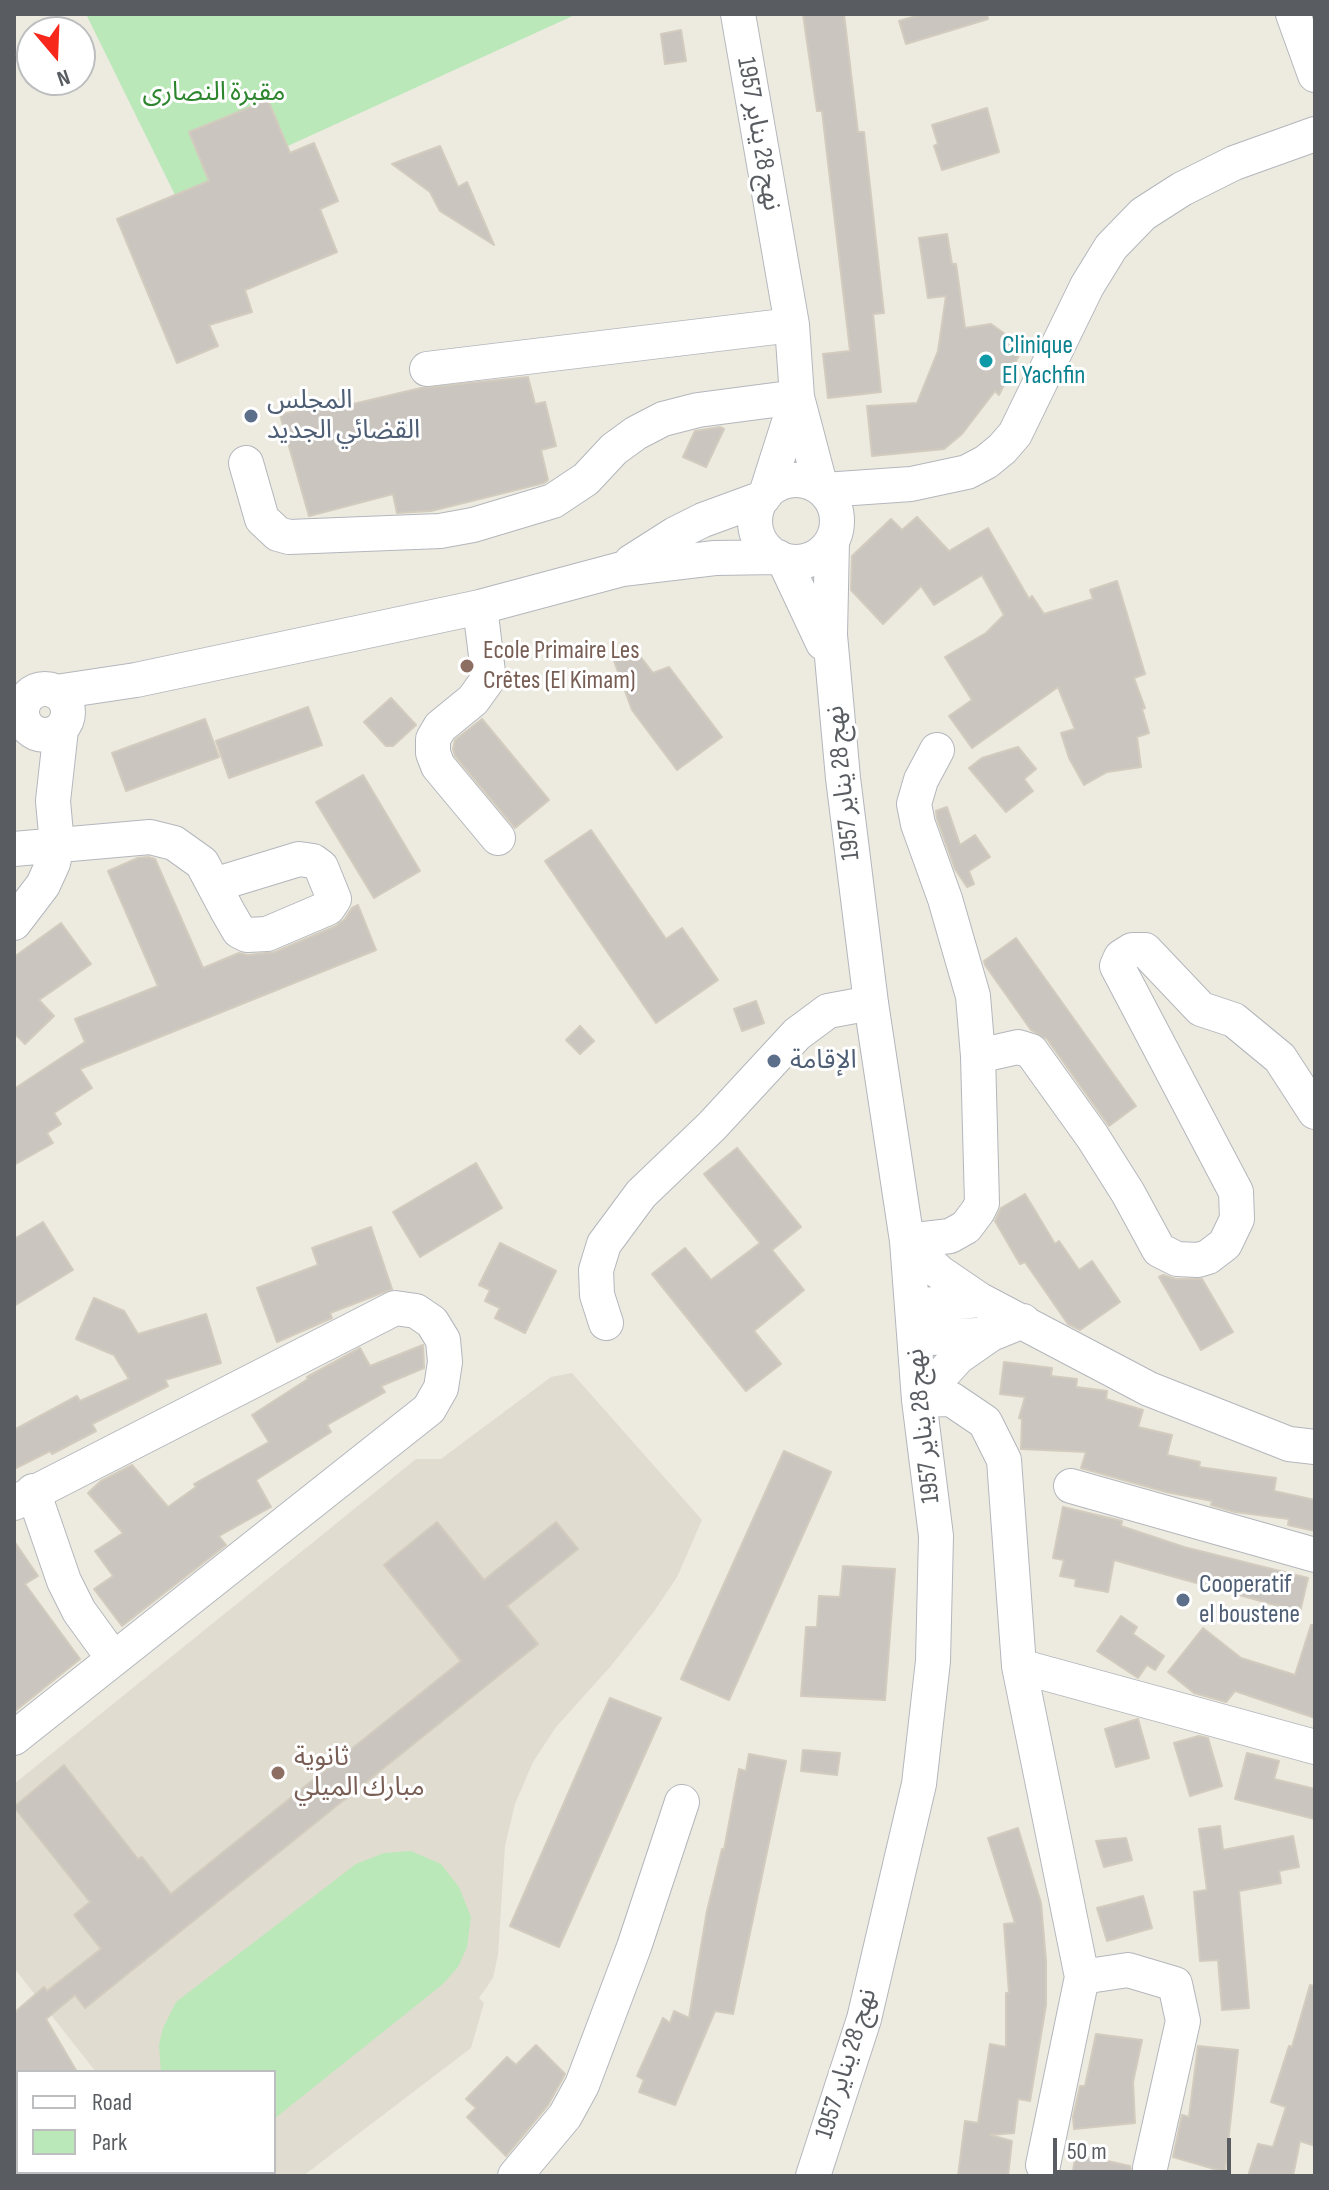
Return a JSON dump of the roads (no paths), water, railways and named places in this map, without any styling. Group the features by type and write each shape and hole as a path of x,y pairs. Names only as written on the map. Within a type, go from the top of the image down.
{"street":[{"name":"نهج 28 يناير 1957","path":"738,14 792,325 797,397 822,489"},
{"path":"1293,14 1315,75"},
{"path":"822,489 911,484 967,472 986,462 1015,434 1087,286 1111,247 1143,214 1182,189 1234,163 1315,134"},
{"path":"427,369 792,325"},
{"name":"نهج 28 يناير 1957","path":"764,496 797,397"},
{"path":"246,463 262,519 278,534 289,537 440,531 473,525 553,501 586,479 614,449 663,419 698,410 797,397"},
{"path":"622,569 675,534 764,496 778,484 792,480 822,489 832,500 836,512 833,539"},
{"path":"14,923 43,885 57,845 53,801 37,712 136,680 480,607 622,569 715,558 798,562 811,559 823,552 858,517 911,484"},
{"path":"764,496 755,519 757,531 761,542 781,559"},
{"name":"نهج 28 يناير 1957","path":"813,2176 864,2019 919,1784 933,1661 936,1536 919,1400 907,1241 871,1003 832,667 829,604 833,539"},
{"name":"نهج 28 يناير 1957","path":"781,559 810,612 832,667"},
{"path":"480,607 488,672 486,682 473,700 440,727 433,739 433,753 438,766 498,838"},
{"path":"907,1241 950,1236 959,1232 973,1220 982,1203 973,996 914,804 921,780 937,750"},
{"path":"14,849 150,837 174,843 202,863 214,885"},
{"path":"978,1056 1018,1047 1031,1051 1092,1136 1159,1250 1177,1259 1208,1257 1225,1244 1237,1219 1236,1192 1117,966 1121,957 1132,950 1145,950 1201,1009 1234,1020 1280,1058 1315,1112"},
{"path":"606,1323 597,1295 596,1270 604,1244 641,1194 712,1126 797,1034 828,1011 871,1003"},
{"path":"907,1241 939,1272 980,1300 1149,1389 1289,1444 1315,1447"},
{"path":"914,1322 980,1300"},
{"path":"14,1738 429,1409 441,1388 445,1362 443,1340 432,1322 416,1311 395,1308 24,1497 79,1611 113,1658"},
{"path":"919,1400 958,1357 991,1334 1023,1321"},
{"path":"914,1322 991,1334"},
{"path":"919,1400 951,1399 985,1422 1004,1460 1019,1666 1082,1977 1043,2165"},
{"path":"1071,1486 1315,1555"},
{"path":"1019,1666 1315,1747"},
{"path":"515,2176 565,2116 582,2085 634,1947 682,1802"},
{"path":"1082,1977 1128,1970 1175,1984 1183,2021 1150,2168"}],"place":[{"name":"Clinique El Yachfin","path":"986,361"},
{"name":"المجلس القضائي الجديد","path":"251,416"},
{"name":"Ecole Primaire Les Crêtes (El Kimam)","path":"467,666"},
{"name":"الإقامة","path":"774,1061"},
{"name":"Cooperatif el boustene","path":"1183,1600"},
{"name":"ثانوية مبارك الميلي","path":"278,1773"}],"park label":[{"name":"مقبرة النصارى","path":"214,93"}]}
